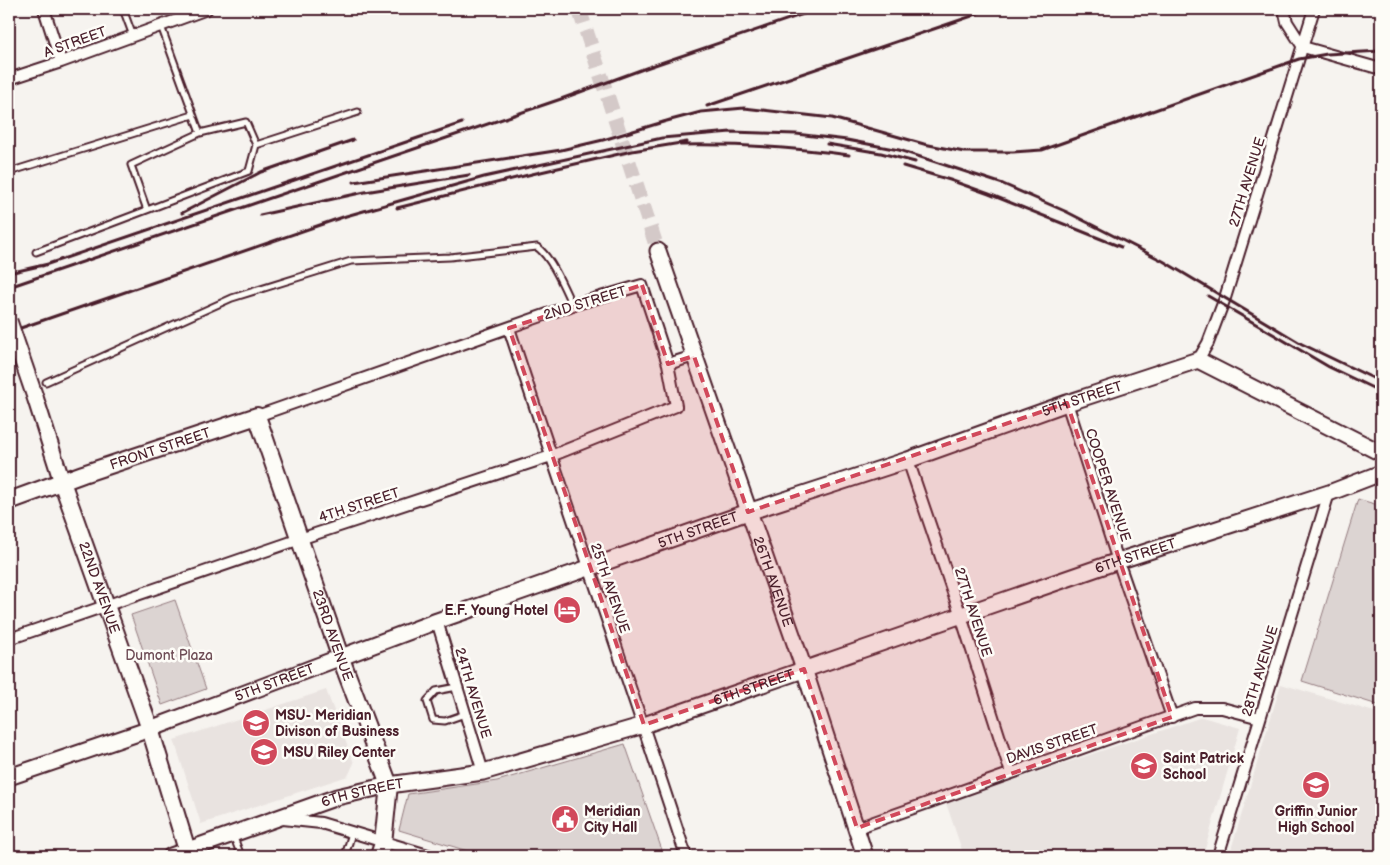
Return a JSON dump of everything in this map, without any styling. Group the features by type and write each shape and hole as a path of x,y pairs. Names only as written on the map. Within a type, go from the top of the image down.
{"main road":[{"name":"FRONT STREET","path":"62,482 257,416"},
{"name":"23RD AVENUE","path":"257,416 340,656 389,785 381,850"},
{"path":"9,501 62,482"},
{"name":"22ND AVENUE","path":"62,482 150,729 187,853"}],"street":[{"path":"44,9 61,62"},
{"name":"A STREET","path":"9,79 207,9"},
{"path":"1284,9 1287,22 1303,47 1381,69"},
{"name":"27TH AVENUE","path":"1198,360 1208,343 1225,298 1314,9"},
{"name":"26TH AVENUE","path":"658,251 804,669 865,856"},
{"name":"2ND STREET","path":"257,416 573,305 642,285 668,364"},
{"name":"22ND AVENUE","path":"9,321 62,482"},
{"name":"25TH AVENUE","path":"509,328 588,568 644,725 686,856"},
{"path":"668,364 694,356"},
{"path":"1198,360 1381,453"},
{"name":"5TH STREET","path":"9,777 150,729 340,656 588,568 748,512 908,460 1067,403 1198,360"},
{"name":"4TH STREET","path":"9,638 107,606 300,538 551,456 676,406 668,364"},
{"name":"COOPER AVENUE","path":"1067,403 1118,561 1172,717"},
{"name":"27TH AVENUE","path":"908,460 961,616 1011,774"},
{"name":"6TH STREET","path":"171,856 187,853 337,797 389,785 483,772 644,725 1118,561 1329,493 1381,474"},
{"name":"28TH AVENUE","path":"1218,856 1329,493"},
{"name":"24TH AVENUE","path":"437,621 483,772"},
{"name":"DAVIS STREET","path":"857,828 1195,708 1222,708 1260,718"},
{"path":"280,818 321,822 352,833 381,850 431,856"}],"lane":[{"path":"123,9 133,36"},
{"path":"160,26 200,133"},
{"path":"256,145 358,112"},
{"path":"9,172 193,115"},
{"path":"36,252 147,210 249,171 256,145 246,122 200,133 132,165 147,210"},
{"path":"46,382 232,298 351,261 450,257 537,247 542,250 552,266 573,305"},
{"path":"457,687 436,691 428,701 433,720 445,722 466,714"},
{"path":"344,856 352,833"},
{"path":"233,835 242,856"}],"highlighted area":[{"path":"642,285 668,364 694,356 748,512 1067,403 1172,717 857,828 804,669 644,725 509,328"}],"shaded area":[{"name":"Griffin Junior High School","path":"1281,684 1381,714 1381,856 1229,856"},
{"name":"MSU Riley Center","path":"326,690 354,763 348,776 201,824 174,740"},
{"name":"Saint Patrick School","path":"1202,717 1240,728 1203,856 964,856 946,803"}],"green space":[{"path":"1358,499 1381,506 1381,706 1302,681"},
{"name":"Dumont Plaza","path":"175,600 206,689 162,705 131,615"},
{"path":"625,744 664,856 484,856 399,830 408,794 497,781"}],"tunnel":[{"path":"579,9 658,251"}],"railway":[{"path":"9,287 561,99 818,9"},
{"path":"707,106 972,16 986,9"},
{"path":"663,122 701,112 744,108 832,118 924,144 964,152 1042,150 1299,59 1327,54 1381,51"},
{"path":"354,182 561,150 603,140 670,120"},
{"path":"42,266 462,123"},
{"path":"9,332 346,216 484,177 662,138 731,132 796,134 847,140 899,150 1003,184 1067,212 1163,261 1302,344 1381,382"},
{"path":"182,213 261,172 353,140"},
{"path":"397,208 632,151 687,142"},
{"path":"827,144 881,153 915,162"},
{"path":"680,145 765,147 849,155"},
{"path":"903,166 989,194 1121,247"},
{"path":"260,215 365,192 469,175"},
{"path":"9,273 48,264"},
{"path":"1208,296 1329,367 1381,392"}],"place":[{"name":"E.F. Young Hotel","path":"567,610"},
{"name":"MSU- Meridian Divison of Business","path":"256,723"},
{"name":"MSU Riley Center","path":"264,752"},
{"name":"Saint Patrick School","path":"1144,766"},
{"name":"Griffin Junior High School","path":"1316,785"},
{"name":"Meridian City Hall","path":"565,819"}]}
